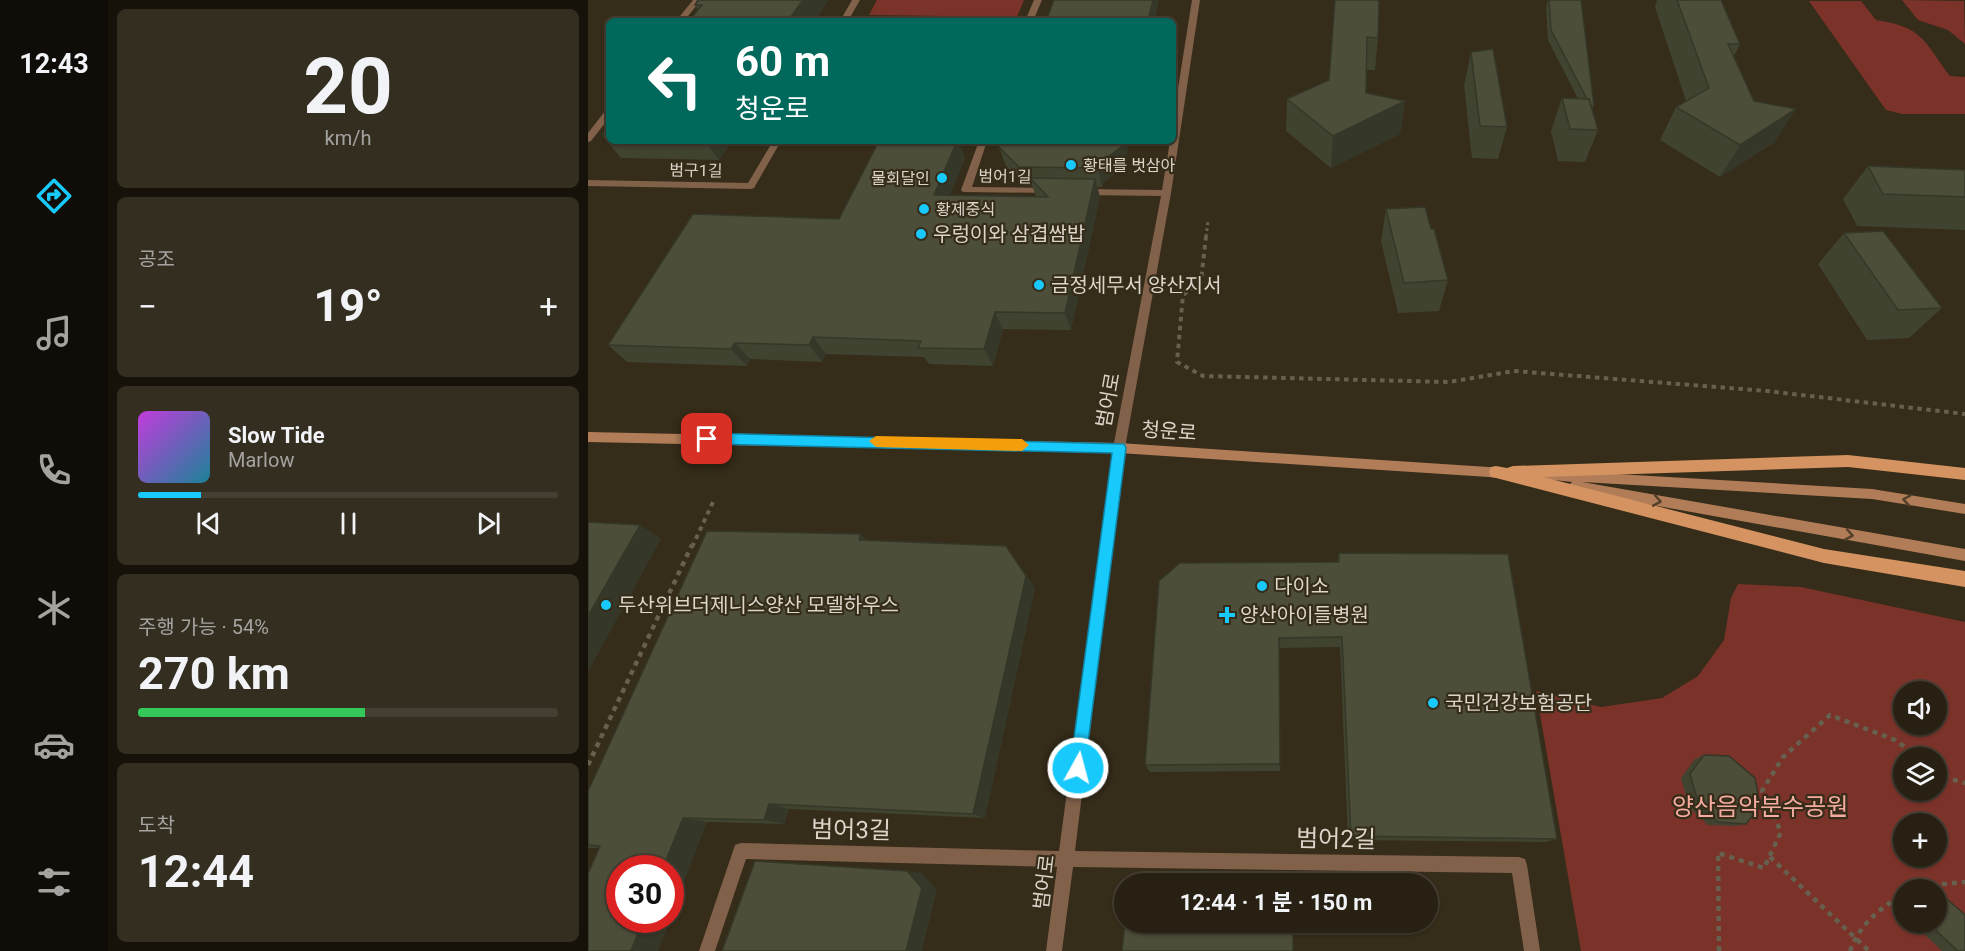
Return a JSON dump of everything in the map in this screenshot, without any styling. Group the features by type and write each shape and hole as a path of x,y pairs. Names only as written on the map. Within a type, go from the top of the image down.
{"main road":[{"path":"1496,472 1848,461 1965,474"},
{"path":"1496,472 1824,556 1965,579"}],"street":[{"path":"682,18 697,0"},
{"path":"846,18 856,0"},
{"path":"1030,18 1038,0"},
{"name":"범어로","path":"1176,129 1196,0"},
{"path":"588,139 606,116"},
{"name":"범구1길","path":"588,183 751,186 775,144"},
{"name":"범어1길","path":"982,144 966,190 1060,191"},
{"name":"범어로","path":"1054,951 1119,448 1174,144"},
{"path":"1072,192 1166,193"},
{"name":"청운로","path":"588,437 1119,448 1496,472"},
{"path":"1496,472 1872,494 1965,509"},
{"path":"1496,472 1965,555"},
{"name":"범어3길","path":"707,951 741,851 1066,859"},
{"name":"범어2길","path":"1066,859 1519,865 1532,951"}],"path":[{"path":"1208,221 1201,281 1183,296 1177,362 1203,376 1449,382 1514,370 1767,391 1965,414"},
{"path":"588,765 714,500"},
{"path":"1719,951 1718,853 1764,868 1781,832 1762,791 1783,757 1830,716 1895,740 1905,747"},
{"path":"1947,776 1965,783"},
{"path":"1769,856 1869,951"},
{"path":"1947,884 1965,882"},
{"path":"1850,951 1854,937 1883,905 1893,900"}],"green space":[{"path":"877,0 1024,0 1017,17 869,15"},
{"path":"1902,0 1964,1 1965,44 1948,30 1918,20"},
{"path":"1809,1 1861,1 1876,20 1913,31 1927,44 1950,76 1965,77 1965,114 1902,114 1886,110"},
{"name":"양산음악분수공원","path":"1738,584 1801,587 1965,622 1965,951 1581,951 1536,691 1601,707 1662,698 1698,676 1724,640 1731,598"}],"building":[{"path":"698,0 803,0 790,18 691,18 702,5 695,5"},
{"path":"1054,0 1153,0 1149,18 1047,18"},
{"path":"1335,0 1379,0 1378,38 1367,37 1366,93 1405,101 1333,136 1287,99 1329,80"},
{"path":"1549,0 1581,0 1594,106 1591,107 1589,99 1551,30"},
{"path":"1677,0 1721,0 1740,44 1728,44 1754,101 1796,109 1740,145 1676,107 1709,88"},
{"path":"1493,49 1507,127 1480,126 1471,52"},
{"path":"1562,98 1589,99 1598,130 1570,129"},
{"path":"877,144 956,144 934,195 1048,197 1030,178 1095,179 1065,313 995,312 984,349 918,348 921,341 813,337 809,345 735,343 731,349 608,345 693,214 839,219"},
{"path":"1000,144 1122,144 1121,147 1099,164 1098,168 1019,167 999,147"},
{"path":"1868,166 1965,170 1965,197 1883,194"},
{"path":"1425,207 1431,229 1434,229 1448,280 1404,283 1386,209"},
{"path":"1883,231 1942,308 1898,310 1844,233"},
{"path":"588,522 640,525 588,616"},
{"path":"707,531 860,534 859,540 1006,546 1026,576 973,814 769,804 764,820 683,818 668,855 606,855 606,933 638,933 631,951 588,951 588,874 600,846 588,845 588,791"},
{"path":"1339,553 1508,554 1557,839 1351,836 1342,637 1279,638 1280,764 1145,765 1159,581 1180,563 1339,562"},
{"path":"1704,755 1729,756 1755,778 1760,806 1746,824 1718,822 1699,805 1690,774"},
{"path":"755,861 907,871 922,888 906,951 722,951"},
{"path":"1947,899 1965,915 1965,951 1958,951 1939,933 1947,933"},
{"path":"1124,933 1293,933 1293,951 1122,951"}],"slow traffic":[{"path":"876,441 1022,445"}],"place":[{"name":"황태를 벗삼아","path":"1071,165"},
{"name":"물회달인","path":"942,178"},
{"name":"황제중식","path":"924,209"},
{"name":"우렁이와 삼겹쌈밥","path":"921,234"},
{"name":"금정세무서 양산지서","path":"1039,285"},
{"name":"다이소","path":"1262,586"},
{"name":"두산위브더제니스양산 모델하우스","path":"606,605"},
{"name":"양산아이들병원","path":"1227,615"},
{"name":"국민건강보험공단","path":"1433,703"}],"route":[{"path":"707,439 1119,448 1078,768"}]}
